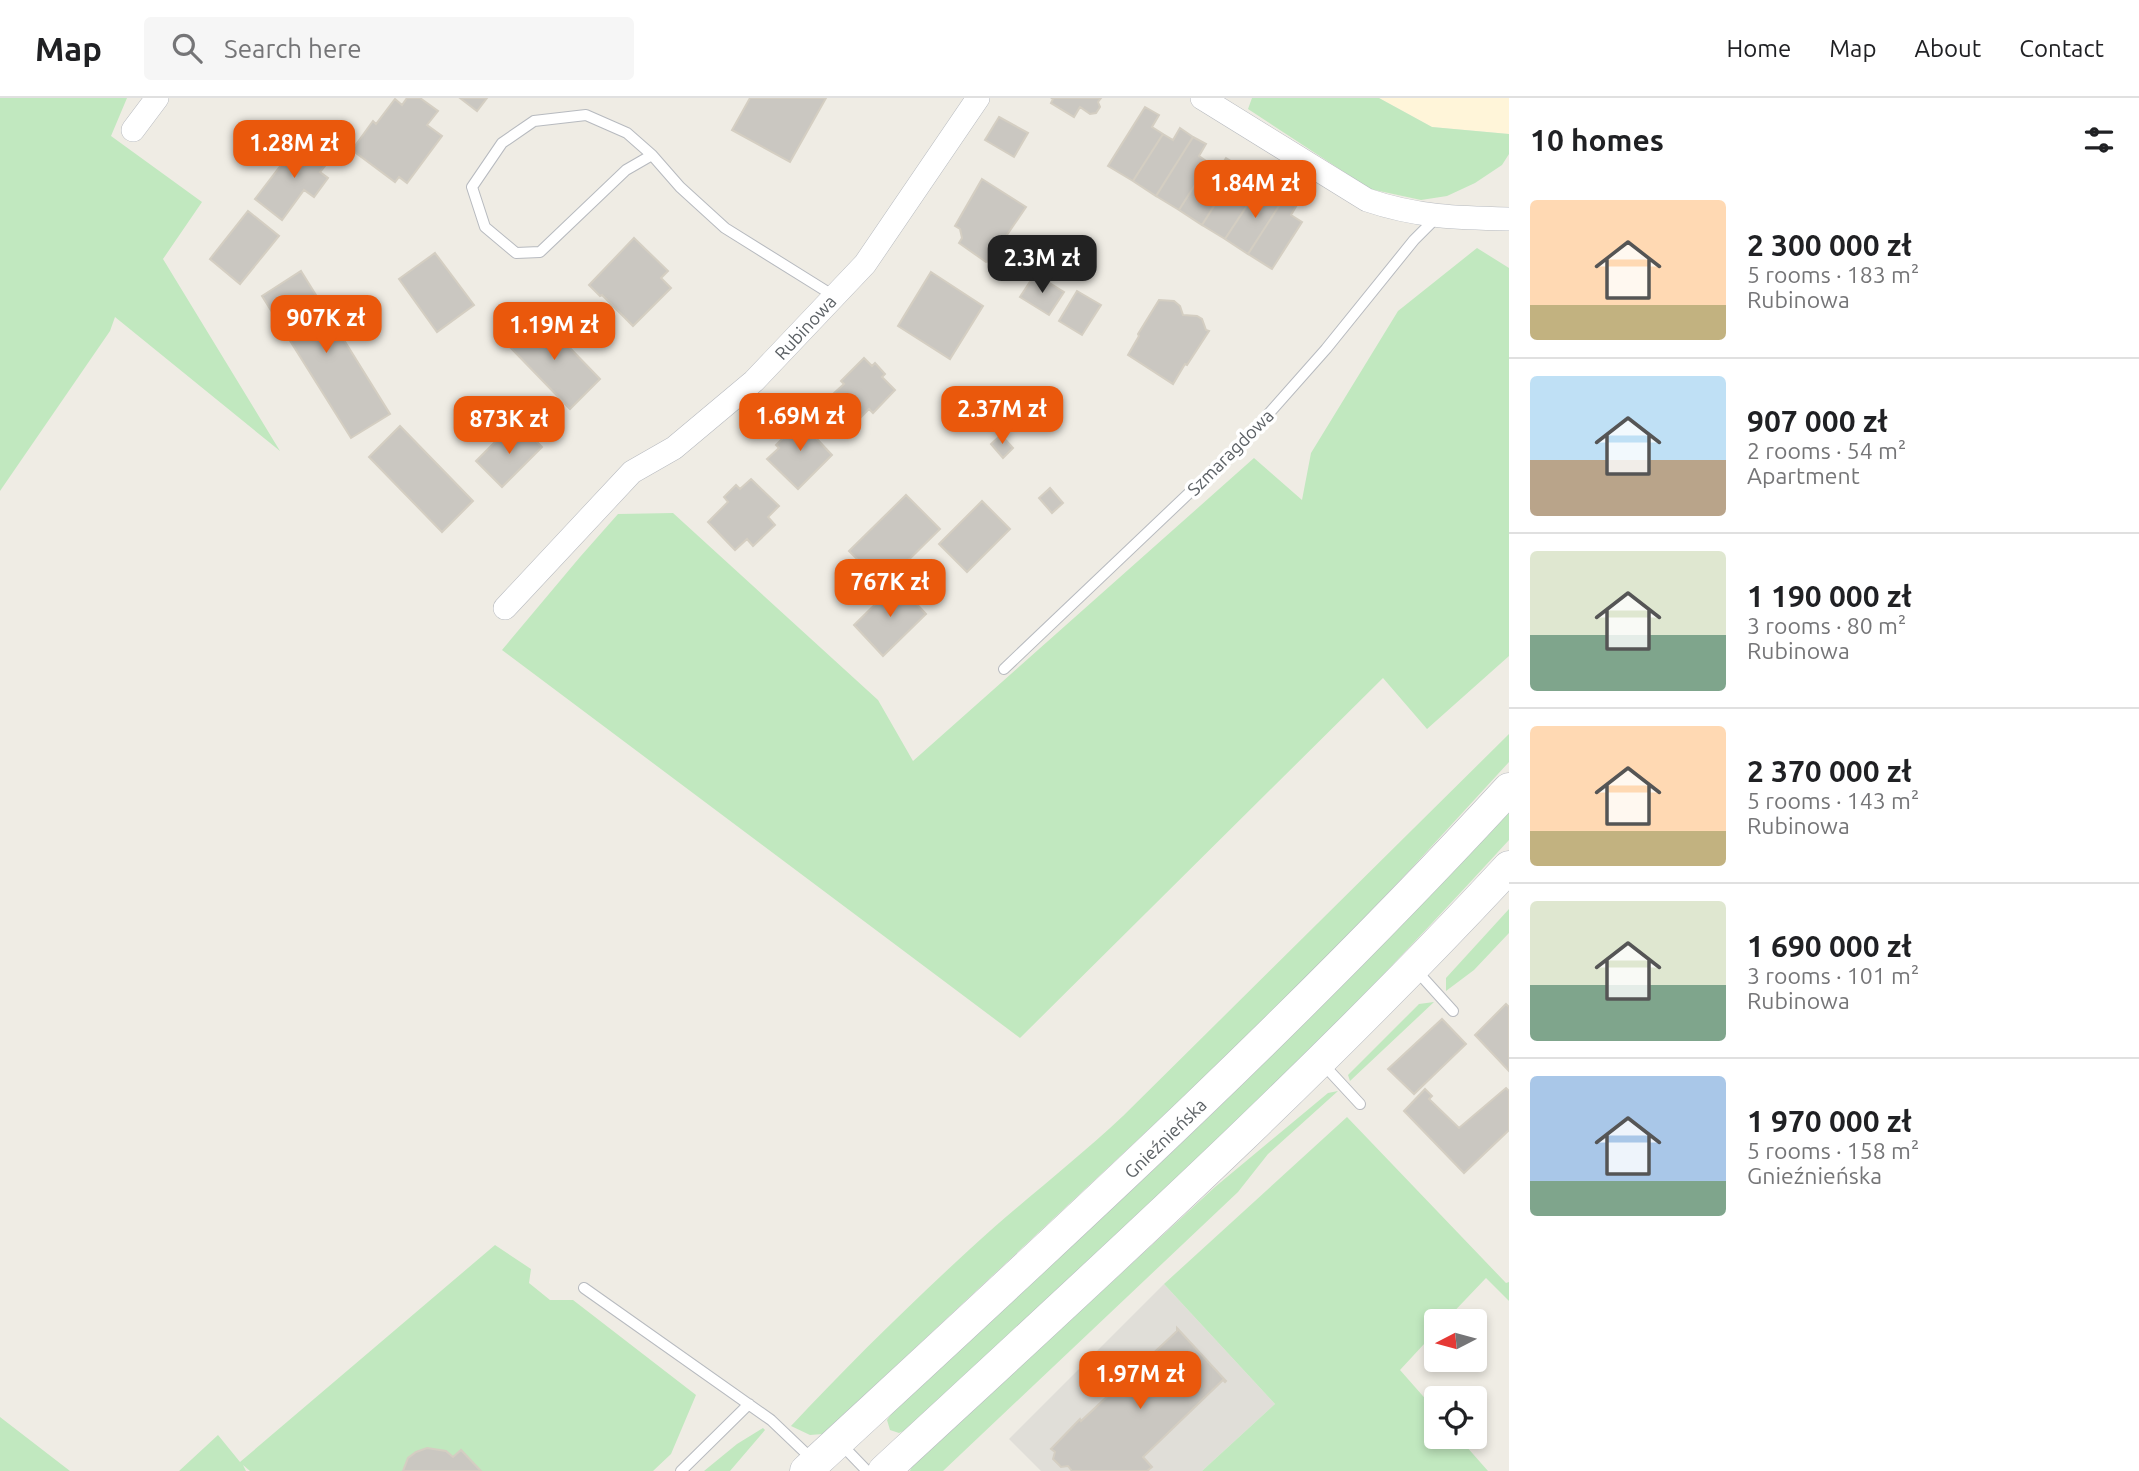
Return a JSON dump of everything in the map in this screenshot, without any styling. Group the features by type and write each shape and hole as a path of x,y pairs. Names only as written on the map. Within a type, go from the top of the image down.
{"main road":[{"name":"Gnieźnieńska","path":"815,1468 839,1441 1254,1053 1382,925 1509,789"},
{"path":"884,1471 1191,1187 1321,1062 1509,867"}],"street":[{"path":"132,130 157,98"},
{"name":"Rubinowa","path":"505,608 632,472 674,448 754,381 864,264 978,98"},
{"path":"1202,98 1367,200 1395,210 1437,217 1509,219"}],"lane":[{"path":"652,155 626,170 540,252 516,253 485,227 471,187 502,143 534,121 586,115 627,133 652,155 680,187 725,228 834,296"},
{"name":"Szmaragdowa","path":"1004,669 1248,437 1326,349 1414,240 1437,217"},
{"path":"1414,967 1453,1011"},
{"path":"1321,1062 1360,1104"},
{"path":"584,1288 771,1420 815,1468"},
{"path":"681,1471 749,1404"},
{"path":"839,1441 867,1471"}],"shaded area":[{"path":"1379,98 1509,98 1509,134 1432,127"},
{"path":"1164,1284 1275,1404 1202,1471 1041,1471 1009,1439"}],"green space":[{"path":"0,98 127,98 111,136 202,202 163,259 280,451 115,317 110,331 0,491"},
{"path":"1252,98 1379,98 1432,127 1509,134 1509,154 1502,165 1475,183 1447,196 1421,200 1370,189 1248,109"},
{"path":"1477,248 1509,268 1509,656 1427,729 1383,678 1020,1038 502,650 618,514 673,513 878,700 913,761 1254,458 1302,500 1311,453 1398,311"},
{"path":"1509,734 1509,762 1303,982 1192,1089 823,1434 810,1435 791,1426 856,1358 947,1270 1123,1116"},
{"path":"1509,808 1509,840 1341,1018 1180,1175 906,1430 899,1433 890,1430 887,1420 894,1410 1253,1074 1401,924"},
{"path":"1509,909 1509,933 1474,970 1446,991 1446,978"},
{"path":"1434,1002 1350,1081 1348,1075 1419,1004"},
{"path":"1338,1091 1268,1154 1238,1192 943,1471 910,1471 912,1466 1215,1187 1328,1093"},
{"path":"1347,1117 1506,1283 1509,1282 1509,1301 1486,1278 1456,1309 1424,1309 1424,1344 1400,1370 1424,1397 1424,1449 1469,1449 1488,1471 1202,1471 1275,1404 1164,1284"},
{"path":"495,1245 531,1269 529,1283 550,1300 573,1300 696,1395 671,1454 653,1471 250,1471 243,1465 246,1471 179,1471 218,1435 240,1462"},
{"path":"0,1417 70,1471 0,1471"},
{"path":"763,1428 765,1430 730,1471 704,1471 737,1444"}],"building":[{"path":"407,98 420,98 438,111 427,125 442,136 407,183 399,177 395,182 352,150 373,121 376,124 395,99 402,105"},
{"path":"460,98 487,98 477,111"},
{"path":"750,98 826,98 790,162 732,130"},
{"path":"1051,98 1101,98 1096,113 1090,114 1080,107 1074,117 1051,103"},
{"path":"1145,107 1159,115 1152,127 1163,134 1133,181 1108,166"},
{"path":"999,117 1028,133 1014,157 985,140"},
{"path":"1180,128 1193,137 1156,196 1133,181 1163,134 1173,140"},
{"path":"1193,137 1206,144 1199,156 1209,163 1179,210 1156,196"},
{"path":"301,139 329,161 320,172 328,178 314,197 304,190 282,220 255,199"},
{"path":"1226,158 1239,166 1202,225 1179,210 1209,163 1219,169"},
{"path":"1239,166 1252,174 1245,186 1256,192 1225,239 1202,225"},
{"path":"982,179 1026,207 996,251 993,260 986,262 959,243 962,238 960,229 955,226"},
{"path":"1273,187 1286,195 1248,254 1225,239 1256,192 1265,198"},
{"path":"1286,195 1298,203 1291,215 1302,222 1272,269 1248,254"},
{"path":"248,211 279,236 240,284 210,259"},
{"path":"634,238 668,271 661,278 671,288 633,326 589,285"},
{"path":"435,253 474,305 437,332 399,279"},
{"path":"301,271 390,414 351,438 262,296"},
{"path":"931,272 983,306 950,359 898,326"},
{"path":"1035,274 1064,292 1049,315 1020,297"},
{"path":"1077,291 1101,305 1082,335 1059,321"},
{"path":"1159,300 1174,301 1180,306 1183,315 1202,319 1209,331 1173,384 1128,355"},
{"path":"537,314 600,379 570,409 507,344"},
{"path":"864,358 872,366 875,363 885,374 882,377 895,390 873,413 869,409 859,419 833,394 844,384 841,381"},
{"path":"806,415 824,433 817,439 832,455 798,489 767,459 779,448 776,445"},
{"path":"521,425 542,447 502,487 476,461 500,437 505,442"},
{"path":"400,426 473,501 442,532 369,457"},
{"path":"1001,435 1013,448 1003,458 991,444"},
{"path":"751,479 779,506 768,517 775,525 753,546 747,539 735,550 708,522 728,502 724,497 736,485 740,489"},
{"path":"1050,488 1063,503 1052,513 1039,498"},
{"path":"906,495 940,529 883,585 849,551"},
{"path":"982,501 1010,529 967,572 939,544"},
{"path":"897,583 926,614 883,656 854,625"},
{"path":"1506,1004 1509,1007 1509,1071 1475,1035"},
{"path":"1442,1019 1466,1044 1414,1094 1388,1069"},
{"path":"1506,1088 1509,1091 1509,1130 1464,1173 1404,1111 1425,1089 1432,1096 1429,1099 1459,1128"},
{"path":"1177,1328 1226,1381 1223,1380 1143,1457 1152,1467 1147,1471 1072,1471 1068,1466 1061,1467 1053,1459 1055,1452 1051,1449 1177,1331"},
{"path":"427,1448 446,1451 453,1457 461,1450 481,1471 403,1471 408,1458"}]}
